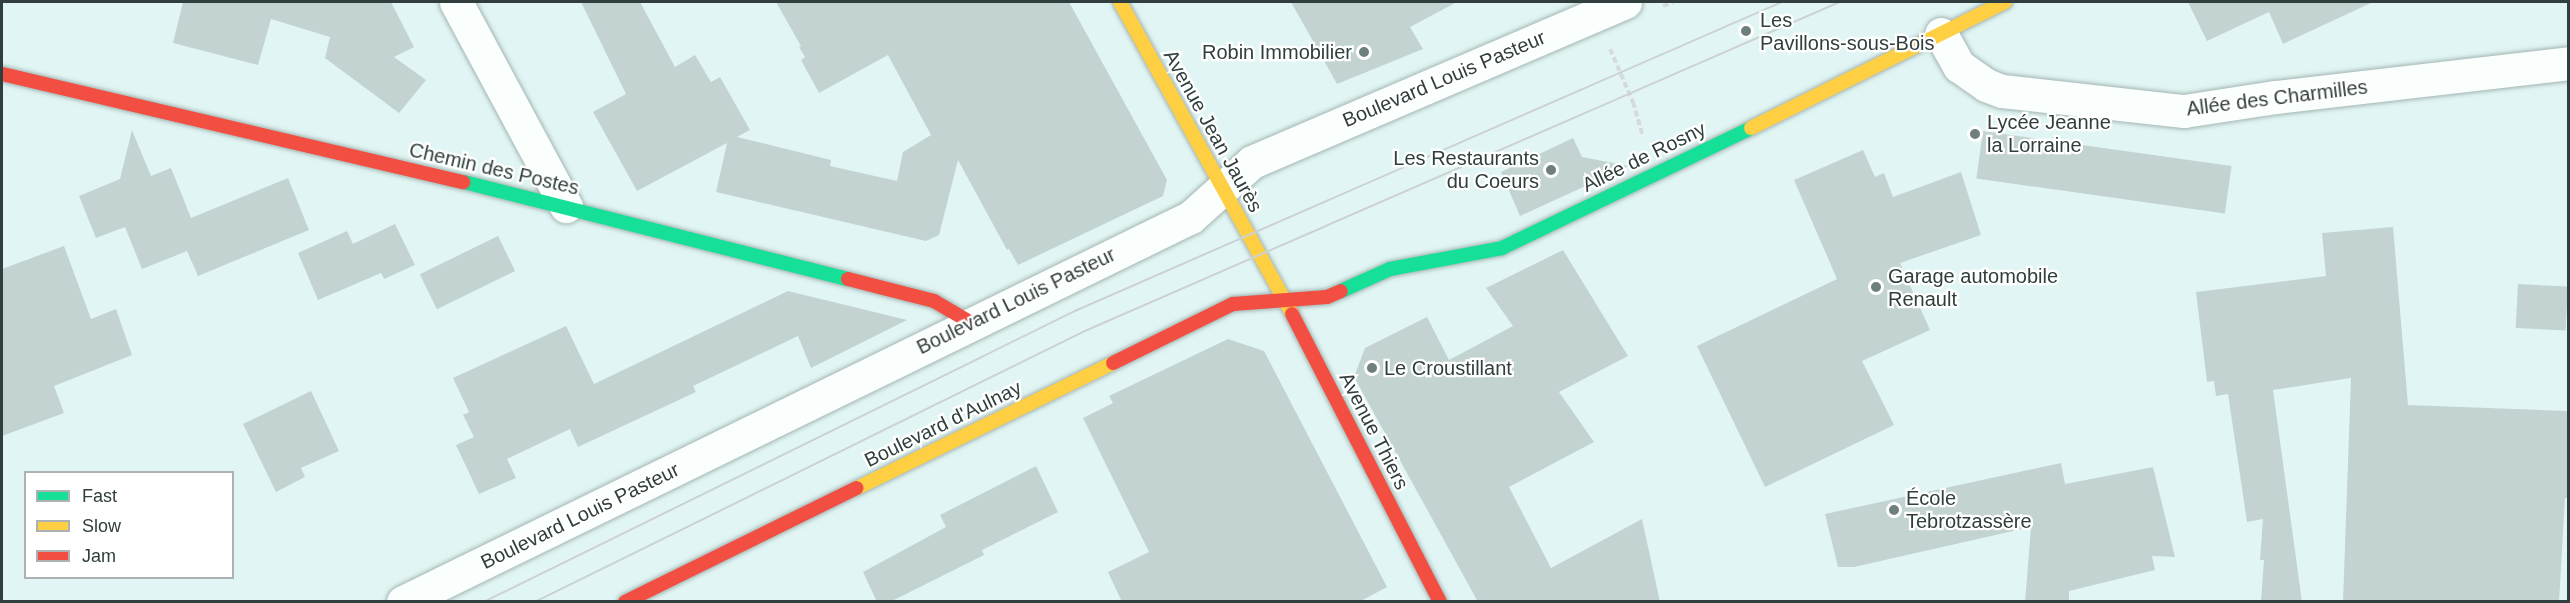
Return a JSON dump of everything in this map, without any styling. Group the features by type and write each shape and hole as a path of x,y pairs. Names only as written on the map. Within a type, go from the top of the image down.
{"street":[{"path":"456,2 566,206"},
{"name":"Avenue Jean Jaurès","path":"1120,2 1272,279"},
{"name":"Boulevard Louis Pasteur","path":"403,602 970,322 1191,217 1252,162 1624,2"},
{"name":"Allée de Rosny","path":"1284,299 1327,297 1390,270 1502,249 2005,2"},
{"name":"Allée des Charmilles","path":"1941,34 1959,66 1986,86 2002,91 2184,111 2288,96 2568,63"},
{"name":"Chemin des Postes","path":"2,74 566,206 934,301 970,322"},
{"name":"Avenue Thiers","path":"1272,279 1440,602"},
{"name":"Boulevard d'Aulnay","path":"625,602 1233,304 1284,299"}],"path":[{"path":"1602,51 1609,48 1617,64 1633,102 1638,126"}],"building":[{"path":"183,2 391,2 414,47 394,57 426,80 399,113 325,58 330,37 271,19 258,65 173,43"},
{"path":"581,2 640,2 675,67 695,55 711,82 720,77 750,130 737,137 831,160 830,166 897,181 903,152 931,135 888,55 819,93 801,60 805,57 799,47 801,46 776,2 1069,2 1167,180 1163,196 1018,265 1009,249 1007,250 958,160 939,235 926,241 716,192 727,143 637,191 593,112 626,94"},
{"path":"1291,2 1457,2 1410,27 1423,49 1337,84"},
{"path":"2188,2 2373,2 2283,44 2269,12 2207,41"},
{"path":"132,130 151,176 171,168 191,218 288,178 309,230 198,276 187,251 142,269 125,227 96,238 79,196 120,179"},
{"path":"1983,131 2232,166 2225,213 1976,179"},
{"name":"Les Restaurants du Coeurs","path":"1573,138 1582,157 1629,166 1520,216 1501,172"},
{"path":"1863,150 1875,177 1884,173 1893,197 1961,172 1981,235 1900,263 1930,330 1862,361 1894,425 1765,487 1697,346 1837,279 1794,180"},
{"path":"395,224 415,265 384,279 381,273 318,300 298,253 347,231 353,244"},
{"path":"2393,227 2408,405 2568,411 2568,498 2565,498 2559,602 2343,602 2351,378 2273,390 2302,602 2261,602 2264,560 2260,560 2263,519 2247,522 2228,394 2216,396 2214,381 2207,382 2196,292 2326,276 2322,233"},
{"path":"498,236 515,271 437,309 420,274"},
{"path":"64,246 91,319 116,309 132,355 54,386 64,413 2,436 2,269"},
{"path":"1563,250 1628,356 1559,392 1594,442 1509,487 1551,568 1642,519 1660,602 1478,602 1354,377 1365,348 1427,317 1449,360 1513,326 1486,288"},
{"path":"2518,284 2568,287 2566,331 2516,328"},
{"path":"788,291 907,320 811,368 798,336 693,386 696,392 578,447 570,429 507,459 516,478 479,494 456,445 474,437 463,415 469,412 453,378 566,326 594,384"},
{"path":"1228,339 1264,351 1387,587 1359,602 1122,602 1108,572 1149,552 1083,418 1113,403 1109,396"},
{"path":"311,391 339,451 301,468 305,477 276,492 243,424"},
{"path":"2061,463 2065,484 2153,467 2175,557 2152,556 2155,570 2069,591 2069,602 2025,602 2031,527 1854,567 1838,567 1825,514"},
{"path":"1036,466 1058,512 982,550 984,555 890,602 877,602 863,572 946,527 940,515"}],"tram line":[{"path":"484,602 1075,311 1782,2"},
{"path":"535,602 1085,331 1840,2"}],"traffic: fast":[{"path":"1341,291 1390,269 1502,248 1751,128"},
{"path":"464,182 848,279"}],"traffic: slow":[{"path":"1120,2 1292,314"},
{"path":"1751,128 2005,2"},
{"path":"857,488 1113,363"}],"traffic: jam":[{"path":"2,74 464,182"},
{"path":"848,279 934,301 970,322"},
{"path":"1113,363 1233,304 1327,297 1341,291"},
{"path":"1292,314 1440,602"},
{"path":"625,602 857,488"}],"place":[{"name":"Les Pavillons-sous-Bois","path":"1746,31"},
{"name":"Robin Immobilier","path":"1364,52"},
{"name":"Lycée Jeanne la Lorraine","path":"1975,134"},
{"name":"Les Restaurants du Coeurs","path":"1551,170"},
{"name":"Garage automobile Renault","path":"1876,287"},
{"name":"Le Croustillant","path":"1372,368"},
{"name":"École Tebrotzassère","path":"1894,510"}]}
